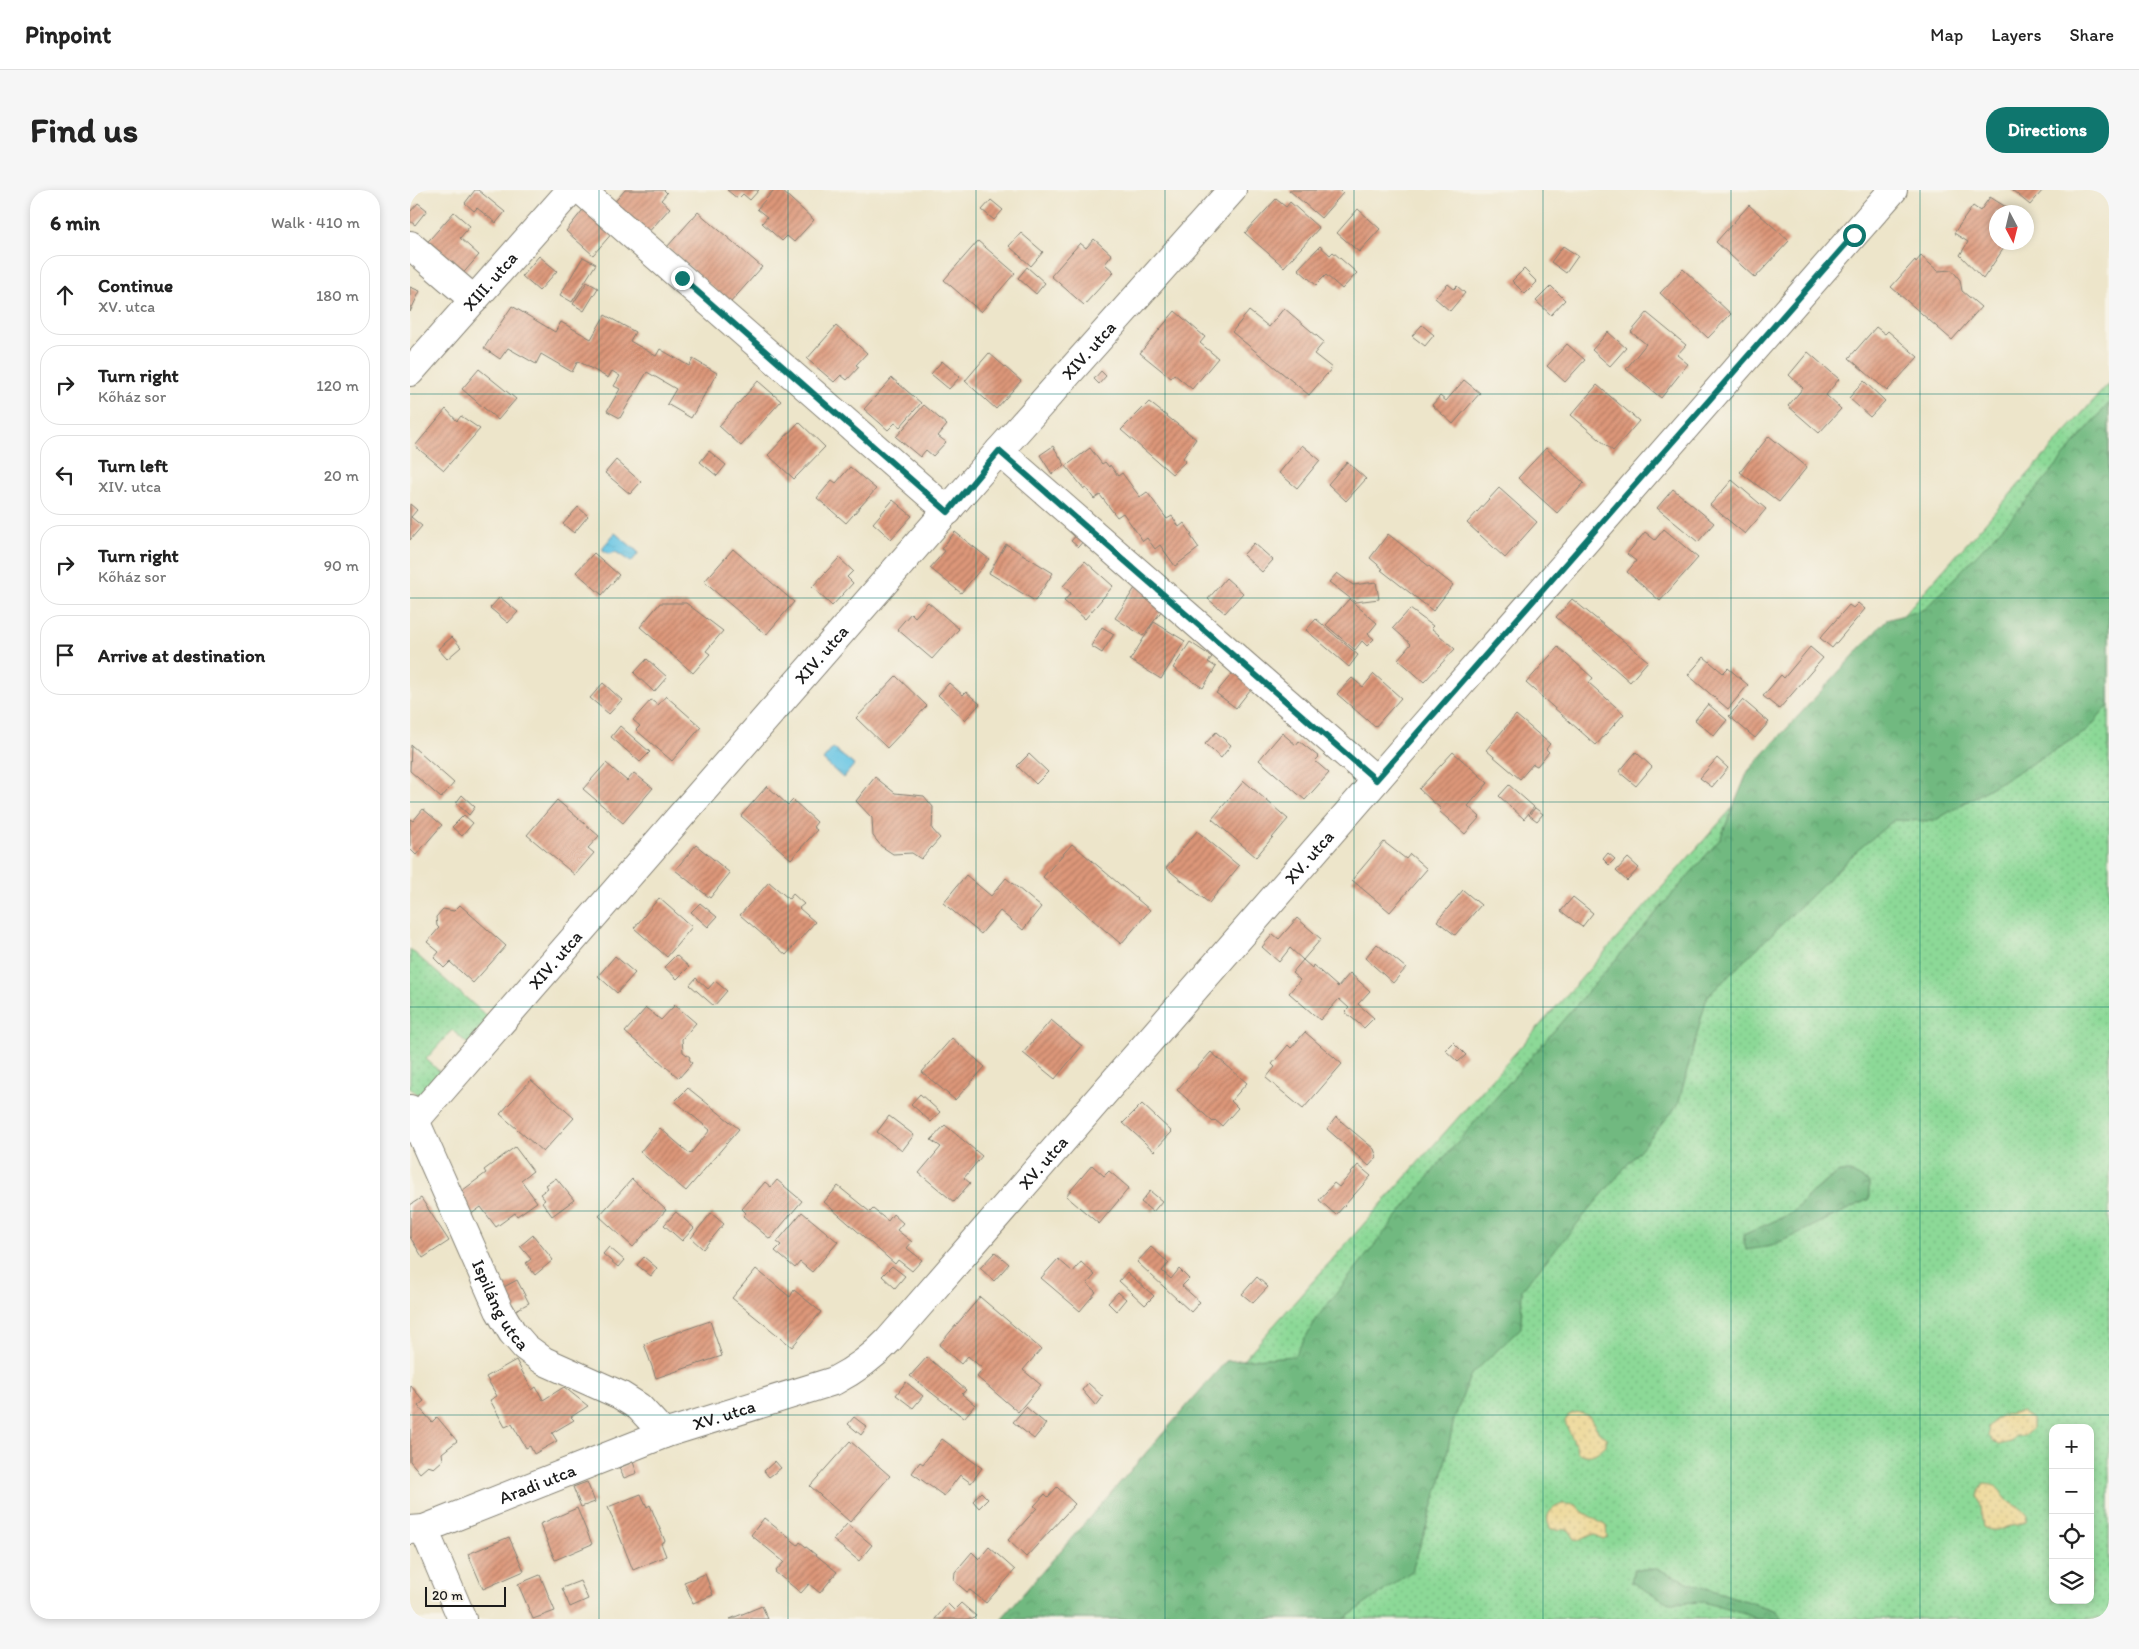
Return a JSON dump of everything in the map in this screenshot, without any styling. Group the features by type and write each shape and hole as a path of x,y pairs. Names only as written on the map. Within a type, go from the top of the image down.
{"street":[{"name":"XIII. utca","path":"410,372 571,190"},
{"path":"581,190 948,512"},
{"name":"XIV. utca","path":"412,1115 1232,190"},
{"name":"XV. utca","path":"664,1434 834,1381 855,1370 888,1341 1376,780 1894,190"},
{"path":"410,245 474,300"},
{"path":"999,451 1376,780"},
{"name":"Ispiláng utca","path":"412,1115 499,1310 512,1332 525,1348 544,1361 620,1395 632,1403 664,1434"},
{"name":"Aradi utca","path":"417,1530 664,1434"},
{"path":"417,1530 462,1619"}],"green space":[{"path":"2109,383 2109,1619 1029,1619 1019,1613"},
{"path":"2109,403 2109,705 2087,731 1934,821 1894,820 1858,850 1707,997 1678,1105 1522,1289 1521,1328 1470,1376 1454,1420 1442,1477 1412,1571 1344,1619 1001,1619 1226,1361 1294,1356 1319,1315 1441,1161 1720,839 1748,771 1886,620 1925,609 2017,512"},
{"path":"410,949 489,1018 468,1044 452,1030 426,1059 441,1073 419,1096 410,1088"},
{"path":"1839,1172 1850,1172 1869,1182 1869,1199 1772,1246 1746,1250 1743,1235 1792,1213 1812,1192"},
{"path":"1634,1569 1658,1569 1690,1583 1777,1611 1782,1619 1756,1619 1703,1602 1669,1603 1631,1582"}],"sand":[{"path":"1577,1412 1589,1416 1598,1431 1606,1438 1606,1445 1593,1455 1577,1452 1566,1425 1565,1421 1569,1415"},
{"path":"2021,1412 2032,1419 2032,1429 2024,1436 2015,1436 2011,1442 1998,1445 1989,1436 1988,1427 2003,1415"},
{"path":"1983,1484 1996,1487 2008,1501 2023,1510 2027,1515 2026,1521 1997,1530 1983,1527 1981,1508 1977,1496"},
{"path":"1563,1504 1576,1505 1583,1512 1606,1526 1607,1537 1603,1539 1594,1534 1581,1540 1575,1539 1569,1530 1551,1529 1548,1520 1549,1513"}],"water":[{"path":"615,533 637,551 638,554 631,562 616,552 609,554 603,550 603,547"},
{"path":"833,748 854,765 843,778 823,760"}],"building":[{"path":"475,190 478,190 505,212 496,223 477,208 474,211 465,203"},
{"path":"625,190 664,190 667,193 661,200 670,208 646,235 612,205"},
{"path":"727,190 759,190 750,200 743,194 738,199"},
{"path":"774,190 781,190 814,220 794,242 787,236 782,241 762,223 767,217 757,209"},
{"path":"1289,190 1340,190 1343,193 1321,218"},
{"path":"2012,190 2043,190 2030,205"},
{"path":"1990,197 2003,205 1989,205 1989,250 2003,250 1983,279 1960,255 1968,242 1954,233 1973,206 1980,211"},
{"path":"1276,199 1286,207 1290,202 1319,228 1284,267 1245,233"},
{"path":"991,200 1003,210 994,220 982,210"},
{"path":"418,203 427,210 415,225 410,221 410,212"},
{"path":"1749,205 1789,241 1755,278 1716,242"},
{"path":"586,206 614,231 593,255 566,231"},
{"path":"1358,209 1380,229 1359,252 1337,233"},
{"path":"454,212 470,226 460,238 479,255 459,278 423,247"},
{"path":"698,212 762,267 730,303 667,247"},
{"path":"1021,233 1043,252 1031,266 1009,246"},
{"path":"1094,239 1112,255 1105,264 1114,272 1084,305 1051,276 1080,243 1086,248"},
{"path":"978,241 1015,273 981,312 944,280"},
{"path":"1320,246 1330,255 1333,252 1357,273 1342,289 1326,275 1316,285 1298,269"},
{"path":"1563,246 1578,256 1566,273 1551,262"},
{"path":"539,256 557,271 539,291 522,276"},
{"path":"1921,256 1938,271 1952,270 1960,280 1962,291 1981,307 1952,340 1891,287 1915,260 1916,262"},
{"path":"583,257 596,264 572,302 560,295"},
{"path":"1027,267 1045,283 1036,294 1018,278"},
{"path":"1524,269 1537,282 1525,294 1512,281"},
{"path":"1683,269 1731,314 1708,338 1660,293"},
{"path":"587,282 598,288 584,311 573,304"},
{"path":"1448,284 1454,289 1457,286 1465,293 1450,311 1435,298"},
{"path":"1551,286 1565,300 1551,315 1536,301"},
{"path":"410,287 420,291 410,312"},
{"path":"512,306 555,332 561,322 591,339 605,315 635,332 630,341 656,356 660,349 689,366 693,359 717,373 691,418 667,404 676,389 647,372 620,418 607,411 620,389 614,386 620,376 612,371 608,378 578,361 572,372 541,354 536,364 508,348 500,359 484,348"},
{"path":"1284,308 1324,342 1314,354 1332,368 1309,395 1232,332 1249,311 1269,327"},
{"path":"1175,311 1205,337 1200,343 1218,358 1192,389 1174,374 1171,378 1140,353"},
{"path":"1647,313 1686,345 1677,355 1688,364 1661,398 1626,369 1646,344 1631,332"},
{"path":"1422,325 1434,335 1425,346 1412,336"},
{"path":"836,326 867,353 856,365 859,367 847,380 841,375 834,382 807,359"},
{"path":"1876,327 1885,334 1888,331 1918,357 1887,391 1849,358"},
{"path":"1608,332 1626,348 1610,366 1592,350"},
{"path":"1567,344 1585,360 1565,382 1547,366"},
{"path":"1808,352 1839,379 1826,395 1841,409 1819,433 1788,406 1803,388 1789,375"},
{"path":"989,353 1021,381 996,409 965,381"},
{"path":"942,361 960,377 949,389 931,374"},
{"path":"479,369 516,399 498,420 462,389"},
{"path":"1101,371 1106,376 1099,384 1094,379"},
{"path":"892,378 921,403 900,427 895,423 888,430 864,409"},
{"path":"1464,380 1480,393 1453,424 1432,405 1440,396 1446,401"},
{"path":"758,381 781,401 741,446 719,426"},
{"path":"1864,381 1885,401 1870,417 1849,398"},
{"path":"1597,385 1639,421 1613,451 1571,415"},
{"path":"1149,402 1196,439 1183,458 1186,461 1172,474 1121,430"},
{"path":"924,405 947,425 938,436 946,442 933,456 926,450 920,457 896,437"},
{"path":"446,409 457,421 461,416 480,429 444,470 415,446"},
{"path":"799,422 825,447 794,479 768,455"},
{"path":"1769,436 1807,467 1779,502 1740,472"},
{"path":"1302,445 1320,460 1297,488 1279,473"},
{"path":"1053,446 1065,465 1052,474 1040,455"},
{"path":"1090,448 1102,464 1105,462 1109,467 1110,465 1118,476 1122,473 1140,497 1147,492 1167,519 1172,516 1179,527 1184,523 1199,548 1175,566 1160,545 1155,549 1147,538 1143,541 1123,513 1117,517 1100,495 1094,499 1066,466"},
{"path":"1546,448 1584,483 1557,513 1518,478"},
{"path":"709,451 726,465 717,476 700,462"},
{"path":"616,460 641,482 630,494 605,473"},
{"path":"1347,462 1366,479 1346,501 1328,484"},
{"path":"850,467 876,489 846,523 817,498 832,480 836,483"},
{"path":"1732,480 1766,509 1745,534 1710,505"},
{"path":"1499,488 1537,522 1505,558 1467,523"},
{"path":"1673,489 1714,523 1698,542 1657,508"},
{"path":"893,500 912,516 891,539 873,523"},
{"path":"410,504 417,510 411,517 422,526 410,540"},
{"path":"578,507 588,516 574,533 563,524"},
{"path":"1664,529 1698,558 1660,601 1627,572 1636,561 1627,554 1645,532 1655,540"},
{"path":"955,532 989,559 961,593 930,568 945,551 941,549"},
{"path":"1079,532 1086,538 1078,547 1071,541"},
{"path":"1388,534 1453,585 1433,611 1381,570 1383,569 1370,558"},
{"path":"1254,543 1273,560 1262,572 1243,555"},
{"path":"1006,544 1053,573 1035,601 989,573"},
{"path":"733,549 794,602 766,635 704,582"},
{"path":"594,553 619,575 602,595 576,572"},
{"path":"839,558 853,571 847,577 853,583 832,606 812,587"},
{"path":"1085,561 1113,586 1085,619 1064,601 1071,593 1063,586"},
{"path":"1337,573 1353,585 1376,582 1379,599 1355,602 1329,582"},
{"path":"1226,578 1243,593 1225,613 1208,599"},
{"path":"1137,585 1165,606 1143,636 1115,618"},
{"path":"500,597 518,612 508,623 490,608"},
{"path":"1349,599 1377,623 1368,634 1374,639 1367,646 1362,641 1355,650 1326,625"},
{"path":"1572,599 1648,661 1630,682 1556,617"},
{"path":"928,602 959,629 932,659 897,629 911,613 915,617"},
{"path":"660,603 686,603 723,631 706,651 710,654 693,673 640,627"},
{"path":"1858,603 1865,609 1832,648 1820,638 1849,605 1853,608"},
{"path":"1410,609 1433,626 1431,628 1455,649 1424,682 1398,659 1411,644 1393,628"},
{"path":"1316,619 1358,655 1349,667 1306,630"},
{"path":"1154,622 1185,641 1161,679 1130,660"},
{"path":"1102,627 1114,634 1102,653 1091,646"},
{"path":"452,637 461,647 447,659 438,649"},
{"path":"1190,642 1212,657 1208,662 1216,667 1203,688 1173,668"},
{"path":"1558,647 1593,678 1589,683 1624,714 1596,745 1526,683"},
{"path":"1810,647 1823,658 1779,709 1763,696 1781,675 1784,678"},
{"path":"1704,657 1723,673 1728,668 1748,685 1728,709 1688,675"},
{"path":"647,659 667,677 654,692 634,673"},
{"path":"1235,670 1254,685 1236,708 1216,693"},
{"path":"1374,674 1401,698 1375,727 1337,694 1352,678 1363,687"},
{"path":"896,676 927,706 887,748 856,718"},
{"path":"603,683 622,700 609,714 590,698"},
{"path":"949,683 963,695 966,692 980,704 965,720 938,695"},
{"path":"666,696 701,727 672,761 636,730 640,726 633,720 651,700 658,705"},
{"path":"1743,700 1769,722 1755,738 1729,716"},
{"path":"1708,704 1727,720 1714,736 1695,720"},
{"path":"1516,715 1550,744 1546,749 1549,752 1537,766 1533,764 1520,779 1486,750"},
{"path":"620,726 650,752 640,762 611,737"},
{"path":"1216,732 1231,745 1221,758 1205,744"},
{"path":"1282,733 1296,745 1299,741 1319,757 1315,761 1329,773 1305,800 1259,760"},
{"path":"411,745 454,783 441,798 410,771"},
{"path":"1453,752 1488,783 1468,806 1480,817 1465,834 1439,811 1441,809 1419,789"},
{"path":"1636,752 1652,767 1636,786 1619,772"},
{"path":"1029,754 1048,772 1036,784 1017,766"},
{"path":"1717,758 1728,768 1712,787 1700,778"},
{"path":"606,763 627,781 634,773 653,788 623,823 583,789"},
{"path":"875,777 895,793 924,796 933,807 932,829 940,838 921,859 912,853 893,854 881,846 873,836 872,818 856,801"},
{"path":"1244,781 1288,819 1256,857 1212,819"},
{"path":"1509,785 1534,807 1524,819 1499,796"},
{"path":"767,786 788,805 793,800 817,822 813,827 817,830 791,859 741,816"},
{"path":"462,795 475,807 469,815 456,803"},
{"path":"557,800 599,836 588,848 594,853 575,875 527,835"},
{"path":"1535,808 1543,814 1537,821 1529,815"},
{"path":"423,809 442,825 416,855 410,849 410,819 413,821"},
{"path":"464,815 473,823 462,836 452,827"},
{"path":"1197,831 1239,866 1209,903 1166,868"},
{"path":"1384,842 1406,859 1410,854 1427,869 1390,912 1352,880"},
{"path":"1072,844 1150,910 1121,944 1043,877"},
{"path":"696,845 730,873 710,898 675,870"},
{"path":"1608,853 1615,859 1609,865 1603,859"},
{"path":"1628,858 1639,868 1627,881 1616,871"},
{"path":"966,875 991,896 1006,878 1041,907 1023,930 1000,911 981,934 943,903"},
{"path":"769,882 789,899 793,894 804,904 799,908 815,922 786,955 740,915"},
{"path":"1463,890 1481,905 1455,935 1437,921"},
{"path":"1573,897 1593,913 1582,927 1561,911"},
{"path":"659,898 692,927 667,957 634,928"},
{"path":"700,903 717,917 708,927 691,912"},
{"path":"460,905 506,946 473,983 450,962 444,968 434,958 439,952 427,942 439,928 436,917 443,909 454,911"},
{"path":"1297,918 1321,939 1303,960 1290,948 1279,962 1262,947 1273,934 1279,939"},
{"path":"1377,944 1406,968 1393,983 1365,958"},
{"path":"676,955 689,967 677,979 664,967"},
{"path":"615,956 635,973 617,993 598,976"},
{"path":"1303,960 1312,968 1313,965 1338,987 1350,973 1370,991 1358,1004 1374,1018 1364,1028 1345,1012 1349,1008 1339,999 1320,1020 1289,993 1300,980 1292,973"},
{"path":"696,978 708,989 715,981 727,991 714,1006 690,985"},
{"path":"675,1005 696,1023 682,1039 683,1052 690,1057 689,1059 692,1063 679,1078 625,1032 646,1008 661,1020"},
{"path":"1051,1020 1082,1046 1055,1079 1023,1053"},
{"path":"1305,1032 1342,1064 1303,1109 1266,1078 1275,1067 1272,1064 1288,1045 1291,1048"},
{"path":"952,1038 985,1067 955,1100 922,1072"},
{"path":"1453,1042 1466,1055 1458,1062 1445,1050"},
{"path":"1211,1052 1247,1083 1231,1101 1238,1108 1222,1126 1215,1120 1213,1122 1177,1090"},
{"path":"531,1080 574,1118 543,1152 500,1114"},
{"path":"688,1088 739,1129 686,1191 640,1152 660,1128 690,1154 710,1130 675,1101"},
{"path":"920,1094 940,1112 931,1122 911,1104"},
{"path":"1142,1104 1172,1132 1154,1151 1123,1123"},
{"path":"889,1116 914,1135 902,1151 877,1132"},
{"path":"1336,1117 1374,1149 1377,1157 1369,1166 1327,1129"},
{"path":"945,1125 982,1156 964,1178 970,1183 954,1202 919,1173 941,1147 931,1140"},
{"path":"515,1147 533,1171 521,1180 537,1202 517,1216 515,1213 496,1227 481,1207 470,1215 455,1196 486,1173 484,1170"},
{"path":"1092,1165 1104,1176 1109,1171 1129,1188 1099,1224 1066,1196"},
{"path":"1358,1165 1371,1176 1336,1215 1319,1200 1334,1183 1339,1187"},
{"path":"556,1178 574,1200 552,1216 542,1202 545,1200 540,1194 548,1188 546,1185"},
{"path":"632,1179 666,1210 633,1247 599,1216"},
{"path":"777,1180 802,1201 770,1239 743,1216 746,1213 742,1209 765,1182 771,1187"},
{"path":"838,1186 870,1212 873,1209 888,1221 893,1214 903,1223 897,1230 912,1242 907,1248 922,1260 912,1271 898,1260 895,1264 824,1202"},
{"path":"1150,1191 1162,1201 1153,1212 1141,1202"},
{"path":"421,1198 449,1241 423,1258 410,1237 410,1205"},
{"path":"676,1212 694,1228 682,1241 664,1225"},
{"path":"802,1212 838,1242 812,1272 800,1262 795,1268 775,1251 781,1245 777,1242"},
{"path":"711,1213 724,1224 703,1249 691,1238"},
{"path":"533,1235 553,1260 535,1275 526,1263 531,1259 520,1246"},
{"path":"609,1247 624,1260 618,1267 603,1254"},
{"path":"1151,1247 1169,1263 1162,1271 1171,1279 1179,1269 1189,1279 1182,1286 1200,1302 1191,1312 1137,1262"},
{"path":"995,1252 1009,1264 994,1281 980,1268"},
{"path":"644,1257 657,1268 651,1276 637,1265"},
{"path":"1058,1259 1073,1272 1081,1262 1095,1275 1087,1284 1096,1292 1080,1311 1041,1278"},
{"path":"892,1266 905,1276 895,1288 882,1276"},
{"path":"756,1269 790,1297 794,1290 821,1312 792,1347 732,1298"},
{"path":"1127,1272 1154,1296 1145,1305 1119,1281"},
{"path":"1257,1277 1268,1287 1253,1303 1242,1294"},
{"path":"517,1280 529,1303 514,1311 502,1288"},
{"path":"1118,1292 1126,1299 1116,1311 1108,1303"},
{"path":"980,1297 1041,1349 1023,1370 1041,1385 1018,1412 977,1377 983,1369 968,1356 961,1364 939,1345"},
{"path":"710,1321 722,1356 656,1378 644,1344"},
{"path":"927,1357 966,1390 962,1394 975,1405 964,1418 910,1376"},
{"path":"516,1360 532,1390 536,1387 543,1400 564,1387 588,1406 571,1417 574,1420 552,1433 557,1441 534,1454 530,1446 526,1448 512,1424 505,1427 490,1400 497,1396 486,1377"},
{"path":"906,1382 923,1396 913,1408 896,1395"},
{"path":"1088,1383 1103,1397 1096,1406 1082,1390"},
{"path":"410,1385 424,1401 418,1406 432,1422 437,1417 457,1441 442,1453 443,1460 434,1468 428,1466 420,1473 410,1461"},
{"path":"1026,1407 1046,1424 1034,1439 1013,1422"},
{"path":"854,1417 867,1427 861,1435 848,1424"},
{"path":"942,1439 982,1468 971,1483 960,1475 944,1496 912,1473 920,1462 923,1464"},
{"path":"850,1441 890,1476 850,1522 810,1486"},
{"path":"775,1461 781,1468 769,1477 764,1471"},
{"path":"633,1462 637,1473 624,1478 619,1468"},
{"path":"587,1482 595,1502 581,1507 573,1487"},
{"path":"1057,1487 1075,1504 1026,1557 1008,1540 1037,1508 1034,1506 1045,1494 1048,1497"},
{"path":"981,1492 988,1499 979,1508 973,1501"},
{"path":"641,1494 647,1507 650,1505 665,1541 661,1543 666,1556 633,1570 608,1507"},
{"path":"577,1508 592,1544 555,1560 540,1524"},
{"path":"764,1518 798,1545 800,1542 837,1572 820,1593 809,1584 801,1593 775,1572 784,1562 751,1535"},
{"path":"847,1524 872,1545 859,1561 833,1540"},
{"path":"509,1537 524,1571 483,1589 468,1554"},
{"path":"989,1547 1015,1570 986,1603 970,1590 967,1592 954,1581 955,1572 972,1552 979,1559"},
{"path":"705,1574 713,1595 693,1603 684,1582"},
{"path":"540,1575 555,1611 533,1619 518,1584"},
{"path":"580,1581 588,1599 570,1607 562,1588"},
{"path":"961,1603 976,1616 973,1619 935,1619 948,1604 954,1610"},
{"path":"762,1606 768,1619 730,1619"}],"route":[{"path":"682,278 948,512 999,451 1376,780 1854,235"}]}
